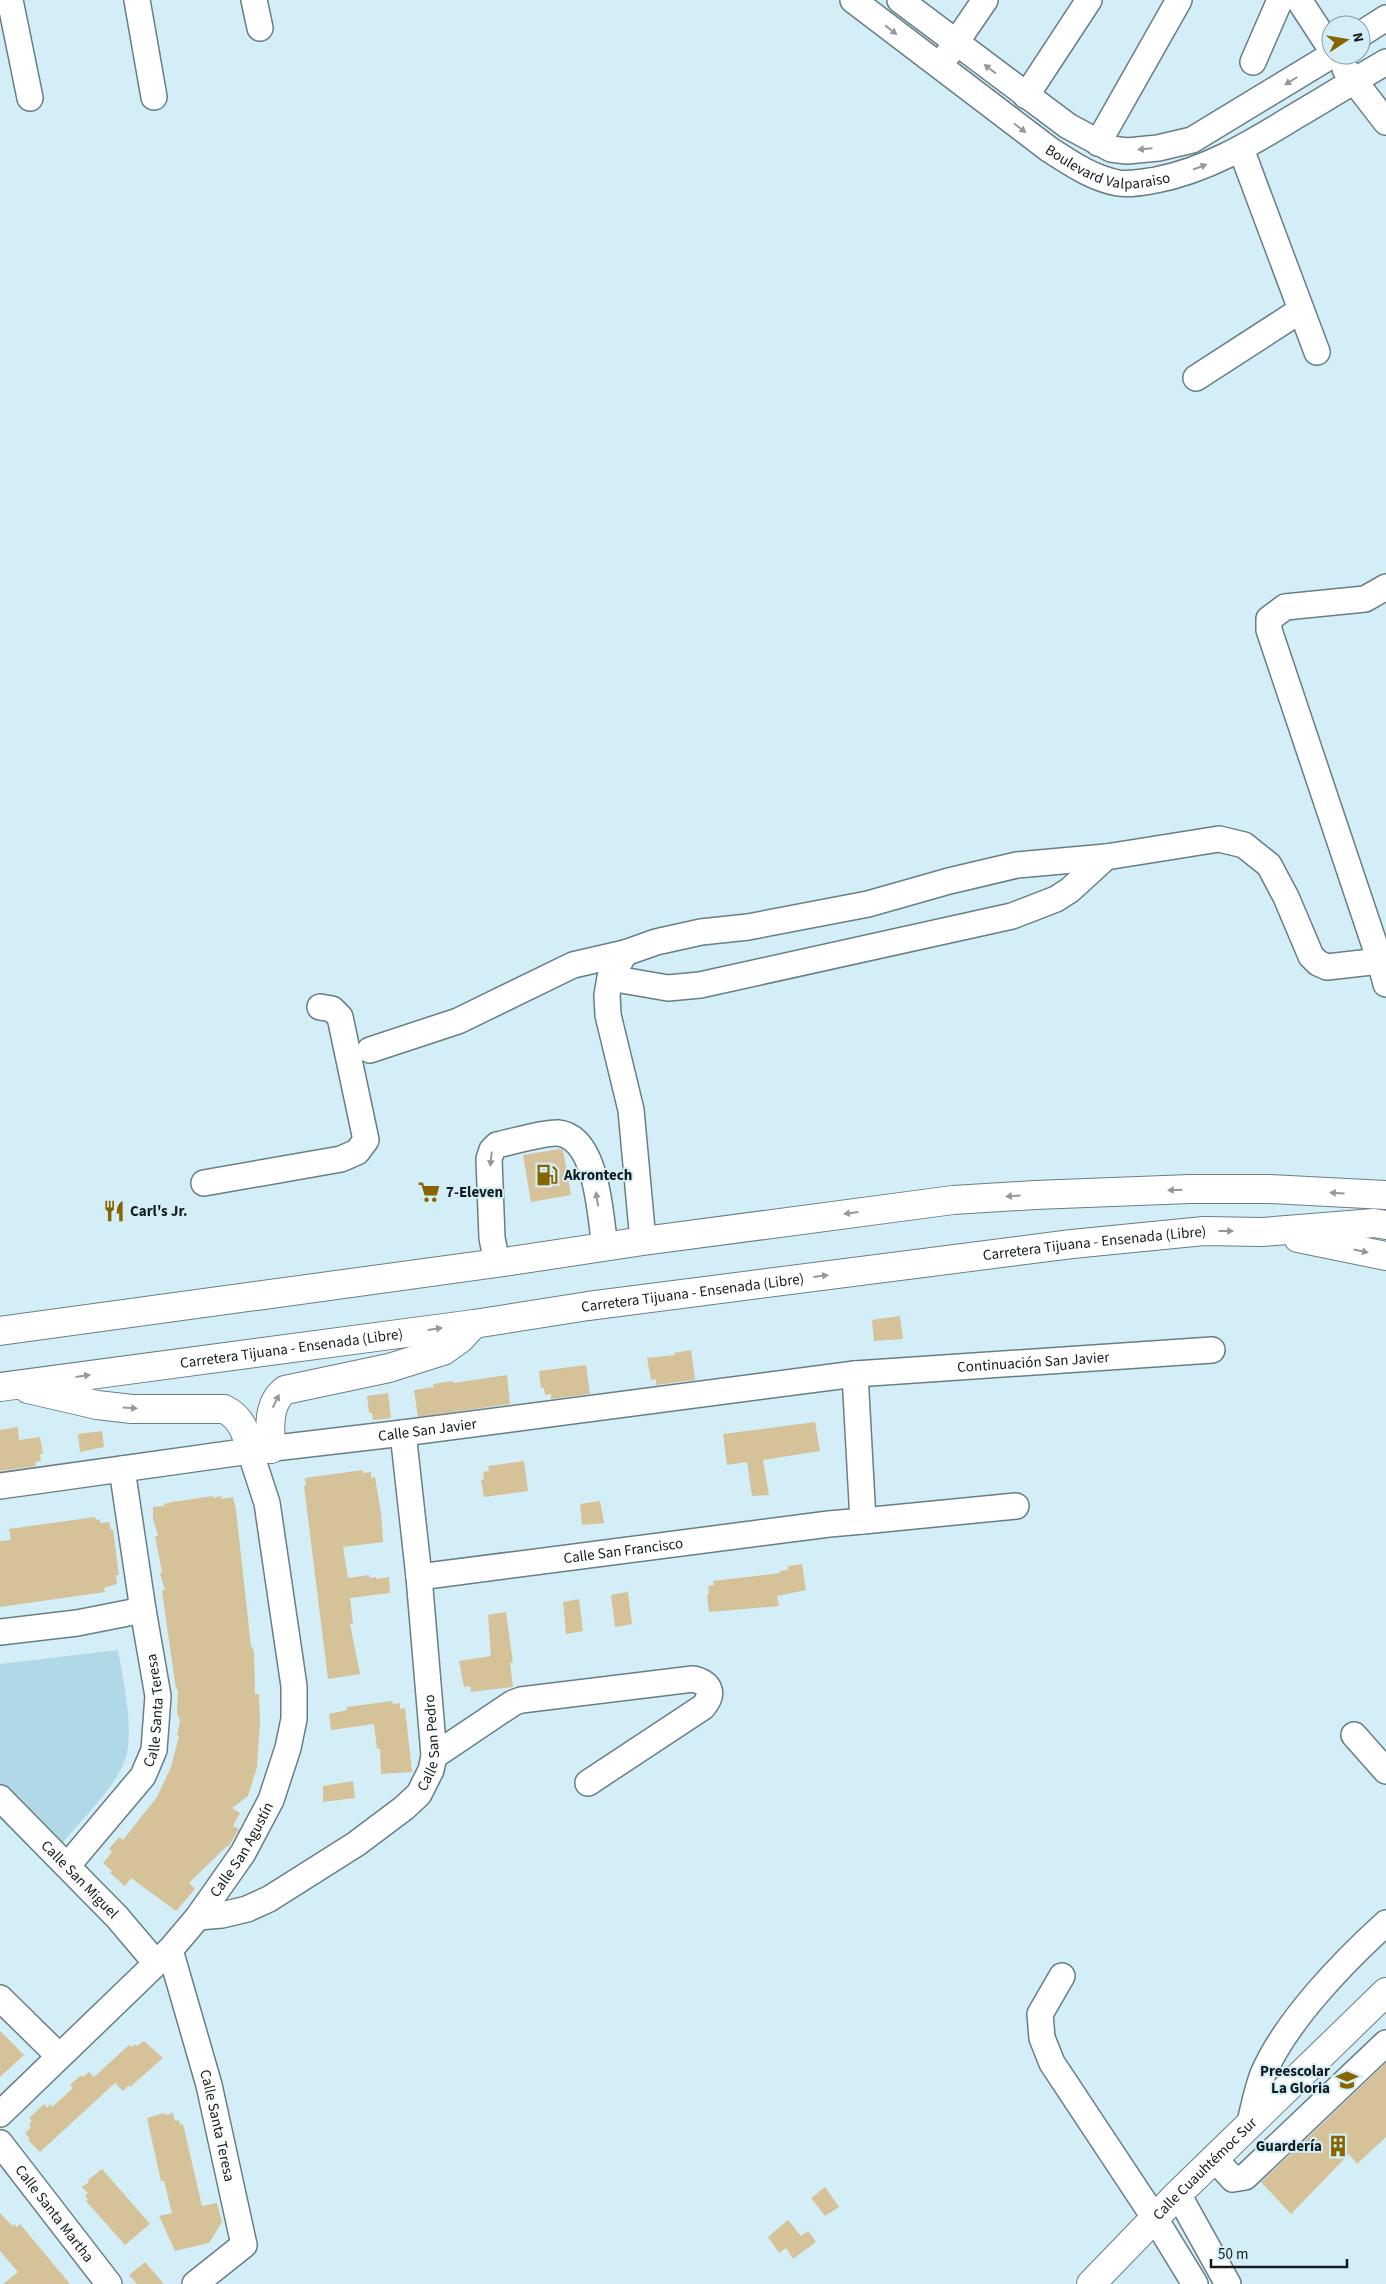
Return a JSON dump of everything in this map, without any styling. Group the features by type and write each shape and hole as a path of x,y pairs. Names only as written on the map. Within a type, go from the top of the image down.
{"main road":[{"path":"0,1331 905,1206 1034,1195 1269,1189 1386,1195"},
{"name":"Carretera Tijuana - Ensenada (Libre)","path":"7,1386 474,1324 588,1306 1072,1244 1204,1231 1262,1232 1374,1223 1386,1224"},
{"path":"1262,1232 1386,1256"},
{"path":"261,1450 270,1426 272,1410 279,1394 284,1390 388,1368 443,1351 460,1339 474,1324"},
{"path":"7,1386 97,1405 132,1409 224,1409 242,1424 261,1450"},
{"name":"Calle Cuauhtémoc Sur","path":"1091,2284 1154,2217 1386,1992"}],"street":[{"path":"10,0 30,98"},
{"path":"137,0 154,97"},
{"path":"254,0 260,28"},
{"name":"Boulevard Valparaiso","path":"853,0 939,68 1050,150 1097,178 1120,183 1138,183 1161,179 1200,168 1241,149 1386,62"},
{"name":"Boulevard Valparaiso","path":"900,0 1026,96 1098,144 1111,149 1127,151 1158,148 1192,140 1321,62"},
{"path":"939,68 954,42 985,0"},
{"path":"1026,96 1089,0"},
{"path":"1098,144 1179,0"},
{"path":"1253,62 1280,0"},
{"path":"1299,0 1321,34"},
{"path":"1371,28 1386,18"},
{"path":"1341,65 1386,122"},
{"path":"1241,149 1317,352"},
{"path":"1196,378 1301,310"},
{"path":"370,1050 458,1021 573,965 656,942 701,932 748,928 849,908 949,880 1017,865 1106,857 1219,839 1244,845 1269,865 1286,897 1311,956 1318,963 1327,967 1383,972 1269,630 1269,619 1286,607 1365,598 1386,587"},
{"path":"610,978 668,988 700,985 1012,916 1056,899 1070,890 1106,857"},
{"path":"625,952 610,978 607,995 608,1015 631,1110 644,1241"},
{"path":"204,1183 341,1159 357,1152 366,1140 340,1017 332,1009 320,1006"},
{"path":"497,1263 492,1238 489,1159 492,1150 497,1145 556,1132 577,1140 585,1152 595,1185 605,1247"},
{"name":"Continuación San Javier","path":"855,1374 1212,1350"},
{"path":"855,1374 864,1521"},
{"name":"Calle San Javier","path":"0,1486 261,1450 403,1434 855,1374"},
{"name":"Calle San Pedro","path":"198,1916 230,1913 261,1903 356,1844 420,1794 431,1770 434,1756 419,1577 403,1434"},
{"name":"Calle San Agustín","path":"0,2114 163,1956 198,1916 244,1853 271,1800 288,1748 294,1719 294,1686 261,1450"},
{"name":"Calle Santa Teresa","path":"68,1865 144,1776 154,1750 158,1696 122,1469"},
{"name":"Calle San Francisco","path":"419,1577 829,1524 1016,1506"},
{"path":"0,1632 77,1624 143,1610"},
{"path":"434,1756 513,1703 521,1700 693,1679 707,1685 710,1691 709,1699 703,1707 588,1783"},
{"path":"1354,1735 1386,1771"},
{"name":"Calle San Miguel","path":"0,1798 118,1917 163,1956"},
{"path":"1250,2122 1257,2092 1264,2073 1298,2017 1386,1923"},
{"name":"Calle Santa Teresa","path":"163,1956 209,2085 244,2244 195,2284"},
{"path":"1062,1976 1040,2014 1042,2038 1052,2063 1154,2217 1195,2284"},
{"path":"0,1998 59,2056"},
{"path":"1214,2158 1233,2179 1245,2177 1386,2043"},
{"name":"Calle Santa Martha","path":"0,2143 109,2284"},
{"path":"1178,2194 1228,2284"}],"shaded area":[{"path":"118,1650 125,1690 129,1734 125,1760 106,1793 61,1845 0,1787 0,1664"}],"building":[{"name":"Akrontech","path":"563,1150 571,1195 531,1202 523,1155"},
{"path":"900,1316 903,1339 874,1341 872,1320"},
{"path":"691,1350 695,1380 656,1385 656,1379 651,1380 647,1358 675,1355 674,1353"},
{"path":"586,1365 590,1394 551,1399 551,1394 545,1395 544,1388 541,1388 539,1371"},
{"path":"507,1375 510,1404 418,1417 414,1390 434,1387 433,1384"},
{"path":"388,1393 391,1418 373,1420 372,1413 369,1413 367,1396"},
{"path":"815,1422 820,1451 763,1460 769,1495 752,1496 747,1462 727,1465 723,1434"},
{"path":"18,1427 19,1440 40,1437 43,1454 40,1454 41,1461 35,1462 36,1466 0,1471 0,1430"},
{"path":"102,1431 104,1447 80,1452 78,1434"},
{"path":"524,1461 528,1491 484,1497 481,1480 484,1479 483,1472 489,1471 488,1466"},
{"path":"363,1470 363,1473 371,1472 371,1478 375,1477 381,1513 383,1542 343,1547 348,1578 369,1575 370,1578 376,1577 376,1579 389,1577 390,1593 350,1598 353,1624 350,1624 360,1674 328,1679 304,1486 306,1486 305,1478"},
{"path":"213,1496 213,1498 221,1496 221,1499 233,1497 236,1510 251,1646 254,1651 255,1694 259,1694 260,1722 257,1767 248,1796 232,1808 240,1813 233,1826 239,1829 228,1847 189,1883 195,1889 176,1911 131,1878 125,1886 110,1873 112,1871 103,1863 112,1852 109,1849 119,1837 123,1840 157,1797 171,1767 179,1736 177,1735 180,1721 177,1713 178,1689 176,1689 164,1606 162,1590 165,1590 160,1574 162,1572 155,1536 158,1536 153,1519 153,1507"},
{"path":"600,1501 604,1523 582,1525 580,1504"},
{"path":"95,1517 96,1520 100,1519 100,1523 109,1522 111,1530 113,1529 119,1575 116,1575 117,1584 104,1588 105,1592 0,1607 0,1541 11,1540 9,1529"},
{"path":"802,1564 806,1590 777,1596 779,1606 709,1612 708,1586 714,1585 713,1581 780,1573 780,1571 788,1570 788,1566"},
{"path":"628,1592 632,1624 615,1627 611,1595"},
{"path":"579,1599 583,1631 566,1634 563,1602"},
{"path":"506,1612 513,1663 510,1663 513,1687 471,1692 470,1686 464,1687 459,1661 491,1656 488,1615"},
{"path":"392,1701 393,1704 400,1703 400,1709 405,1708 412,1772 381,1774 380,1749 377,1749 374,1724 331,1730 329,1714 347,1710 347,1707"},
{"path":"353,1781 355,1798 323,1802 323,1786"},
{"path":"0,2031 24,2055 0,2077"},
{"path":"144,2041 163,2058 130,2087 129,2085 123,2091 115,2083 40,2152 28,2140 30,2139 25,2133 31,2127 29,2124 32,2121 29,2118 44,2104 47,2108 50,2104 52,2107 73,2088 70,2085 81,2075 83,2077 89,2072 94,2077 129,2045 132,2047 135,2044 137,2046"},
{"name":"Guardería","path":"1386,2063 1386,2137 1357,2164 1349,2154 1291,2214 1261,2182"},
{"path":"164,2113 165,2115 173,2113 175,2121 179,2120 180,2125 183,2124 202,2206 217,2203 222,2222 209,2243 175,2251 159,2216 172,2213 164,2181 161,2181 147,2118"},
{"path":"102,2169 150,2224 125,2245 86,2201 88,2199 85,2196 88,2193 82,2187"},
{"path":"825,2187 839,2207 825,2216 811,2198"},
{"path":"0,2213 12,2226 14,2224 17,2227 20,2224 70,2284 3,2284 18,2272 0,2251"},
{"path":"788,2220 801,2236 808,2231 816,2242 793,2259 786,2248 779,2253 768,2237"},
{"path":"145,2262 164,2284 137,2284 129,2275"}],"place":[{"name":"Akrontech","path":"547,1175"},
{"name":"7-Eleven","path":"429,1192"},
{"name":"Carl's Jr.","path":"114,1211"},
{"name":"Preescolar La Gloria","path":"1347,2080"},
{"name":"Guardería","path":"1338,2146"}]}
